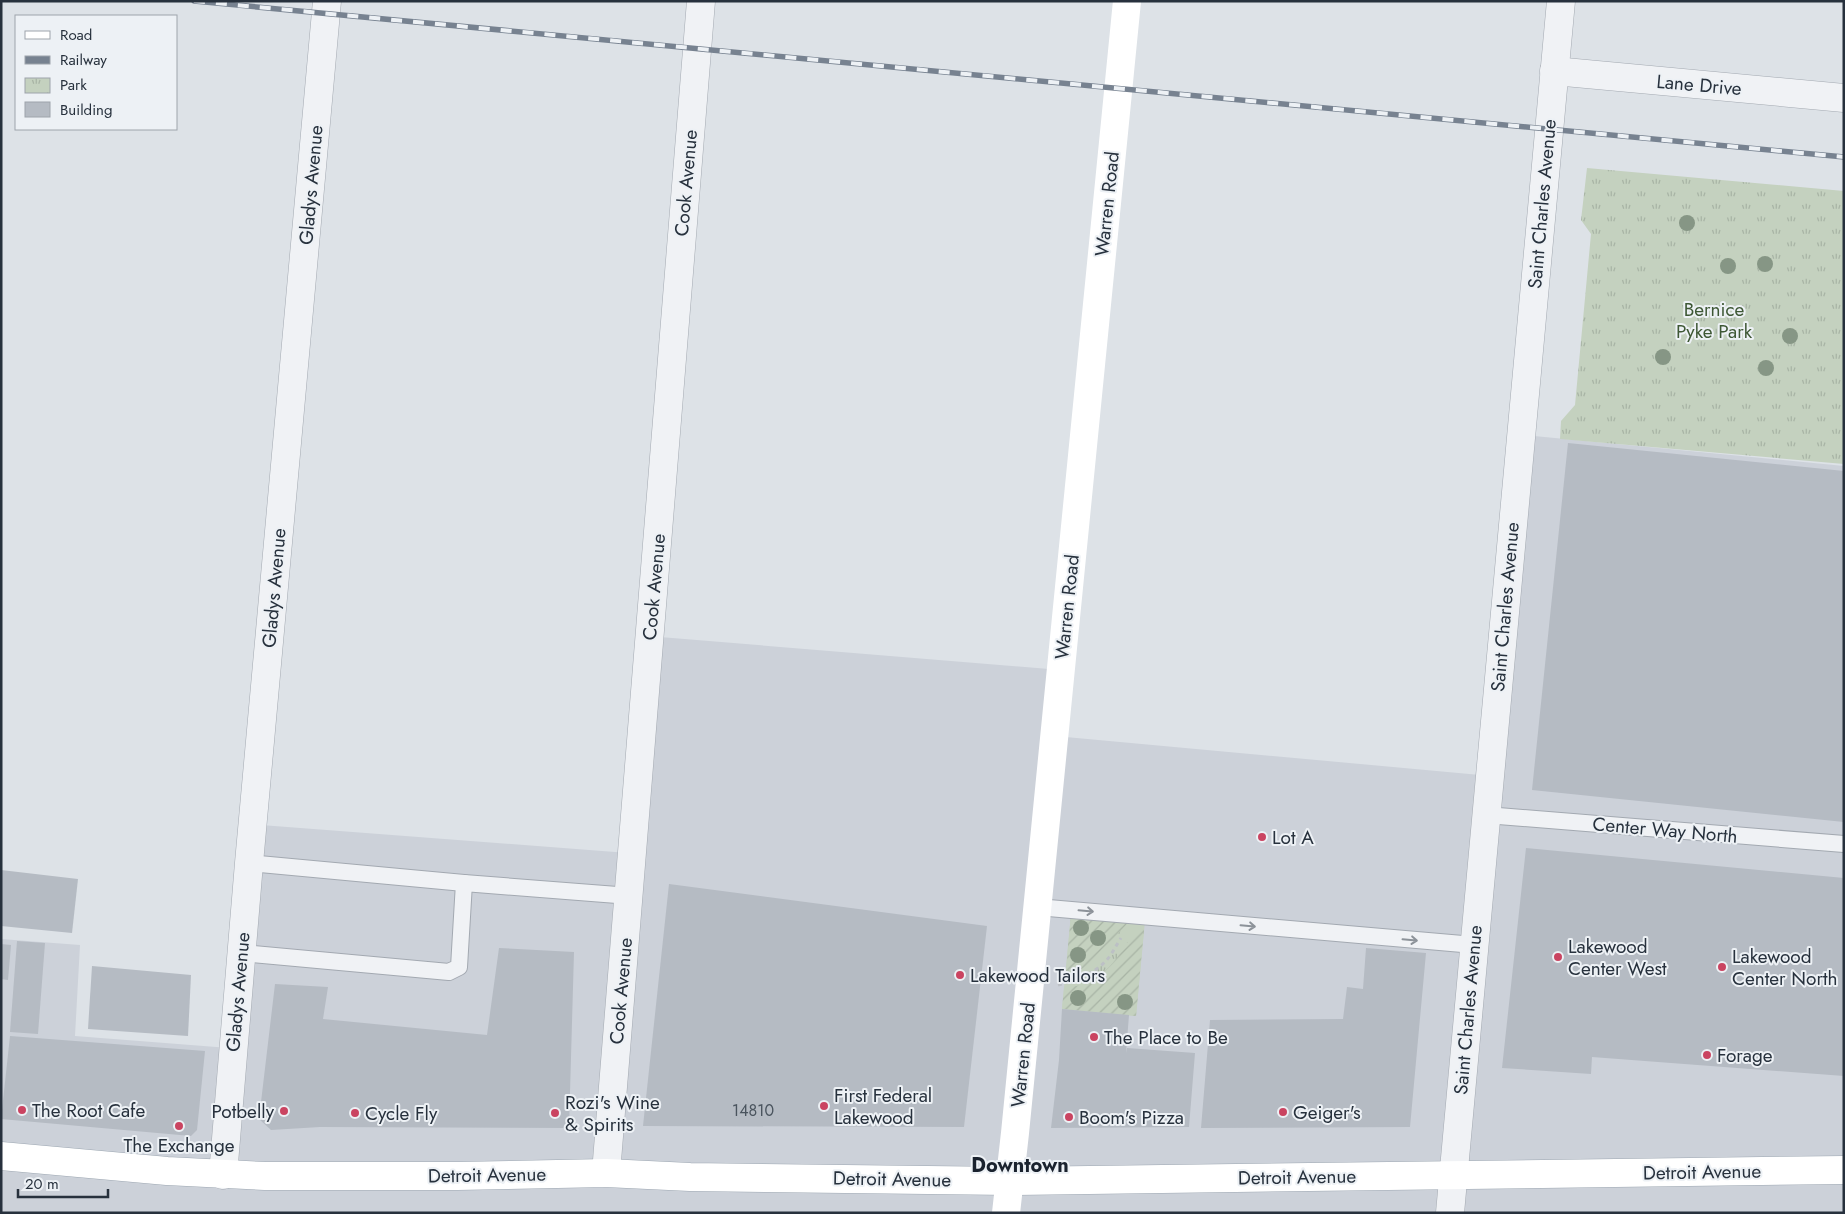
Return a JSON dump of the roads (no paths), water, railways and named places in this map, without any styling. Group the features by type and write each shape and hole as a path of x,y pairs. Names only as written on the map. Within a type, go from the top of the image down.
{"main road":[{"name":"Warren Road","path":"1006,1213 1127,1"},
{"name":"Detroit Avenue","path":"1,1156 223,1175 457,1176 606,1173 690,1177 1010,1181 1844,1170"}],"street":[{"name":"Gladys Avenue","path":"223,1175 249,863 327,1"},
{"name":"Cook Avenue","path":"606,1173 630,896 701,1"},
{"name":"Saint Charles Avenue","path":"1450,1213 1561,1"},
{"name":"Lane Drive","path":"1554,72 1844,98"}],"lane":[{"name":"Center Way North","path":"1486,815 1844,844"},
{"path":"249,863 630,896"},
{"path":"242,953 449,972 460,968 464,883"},
{"path":"1037,907 1474,945"}],"railway":[{"path":"194,1 1844,157"}],"place":[{"name":"Lot A","path":"1262,837"},
{"name":"Lakewood Center West","path":"1558,957"},
{"name":"Lakewood Center North","path":"1722,967"},
{"name":"Lakewood Tailors","path":"960,975"},
{"name":"The Place to Be","path":"1094,1037"},
{"name":"Forage","path":"1707,1055"},
{"name":"First Federal Lakewood","path":"824,1106"},
{"name":"The Root Cafe","path":"22,1110"},
{"name":"Potbelly","path":"284,1111"},
{"name":"Geiger's","path":"1283,1112"},
{"name":"Cycle Fly","path":"355,1113"},
{"name":"Rozi's Wine & Spirits","path":"555,1113"},
{"name":"Boom's Pizza","path":"1069,1117"},
{"name":"The Exchange","path":"179,1126"}],"district":[{"name":"Downtown","path":"1020,1165"}],"park label":[{"name":"Bernice Pyke Park","path":"1714,320"}]}
